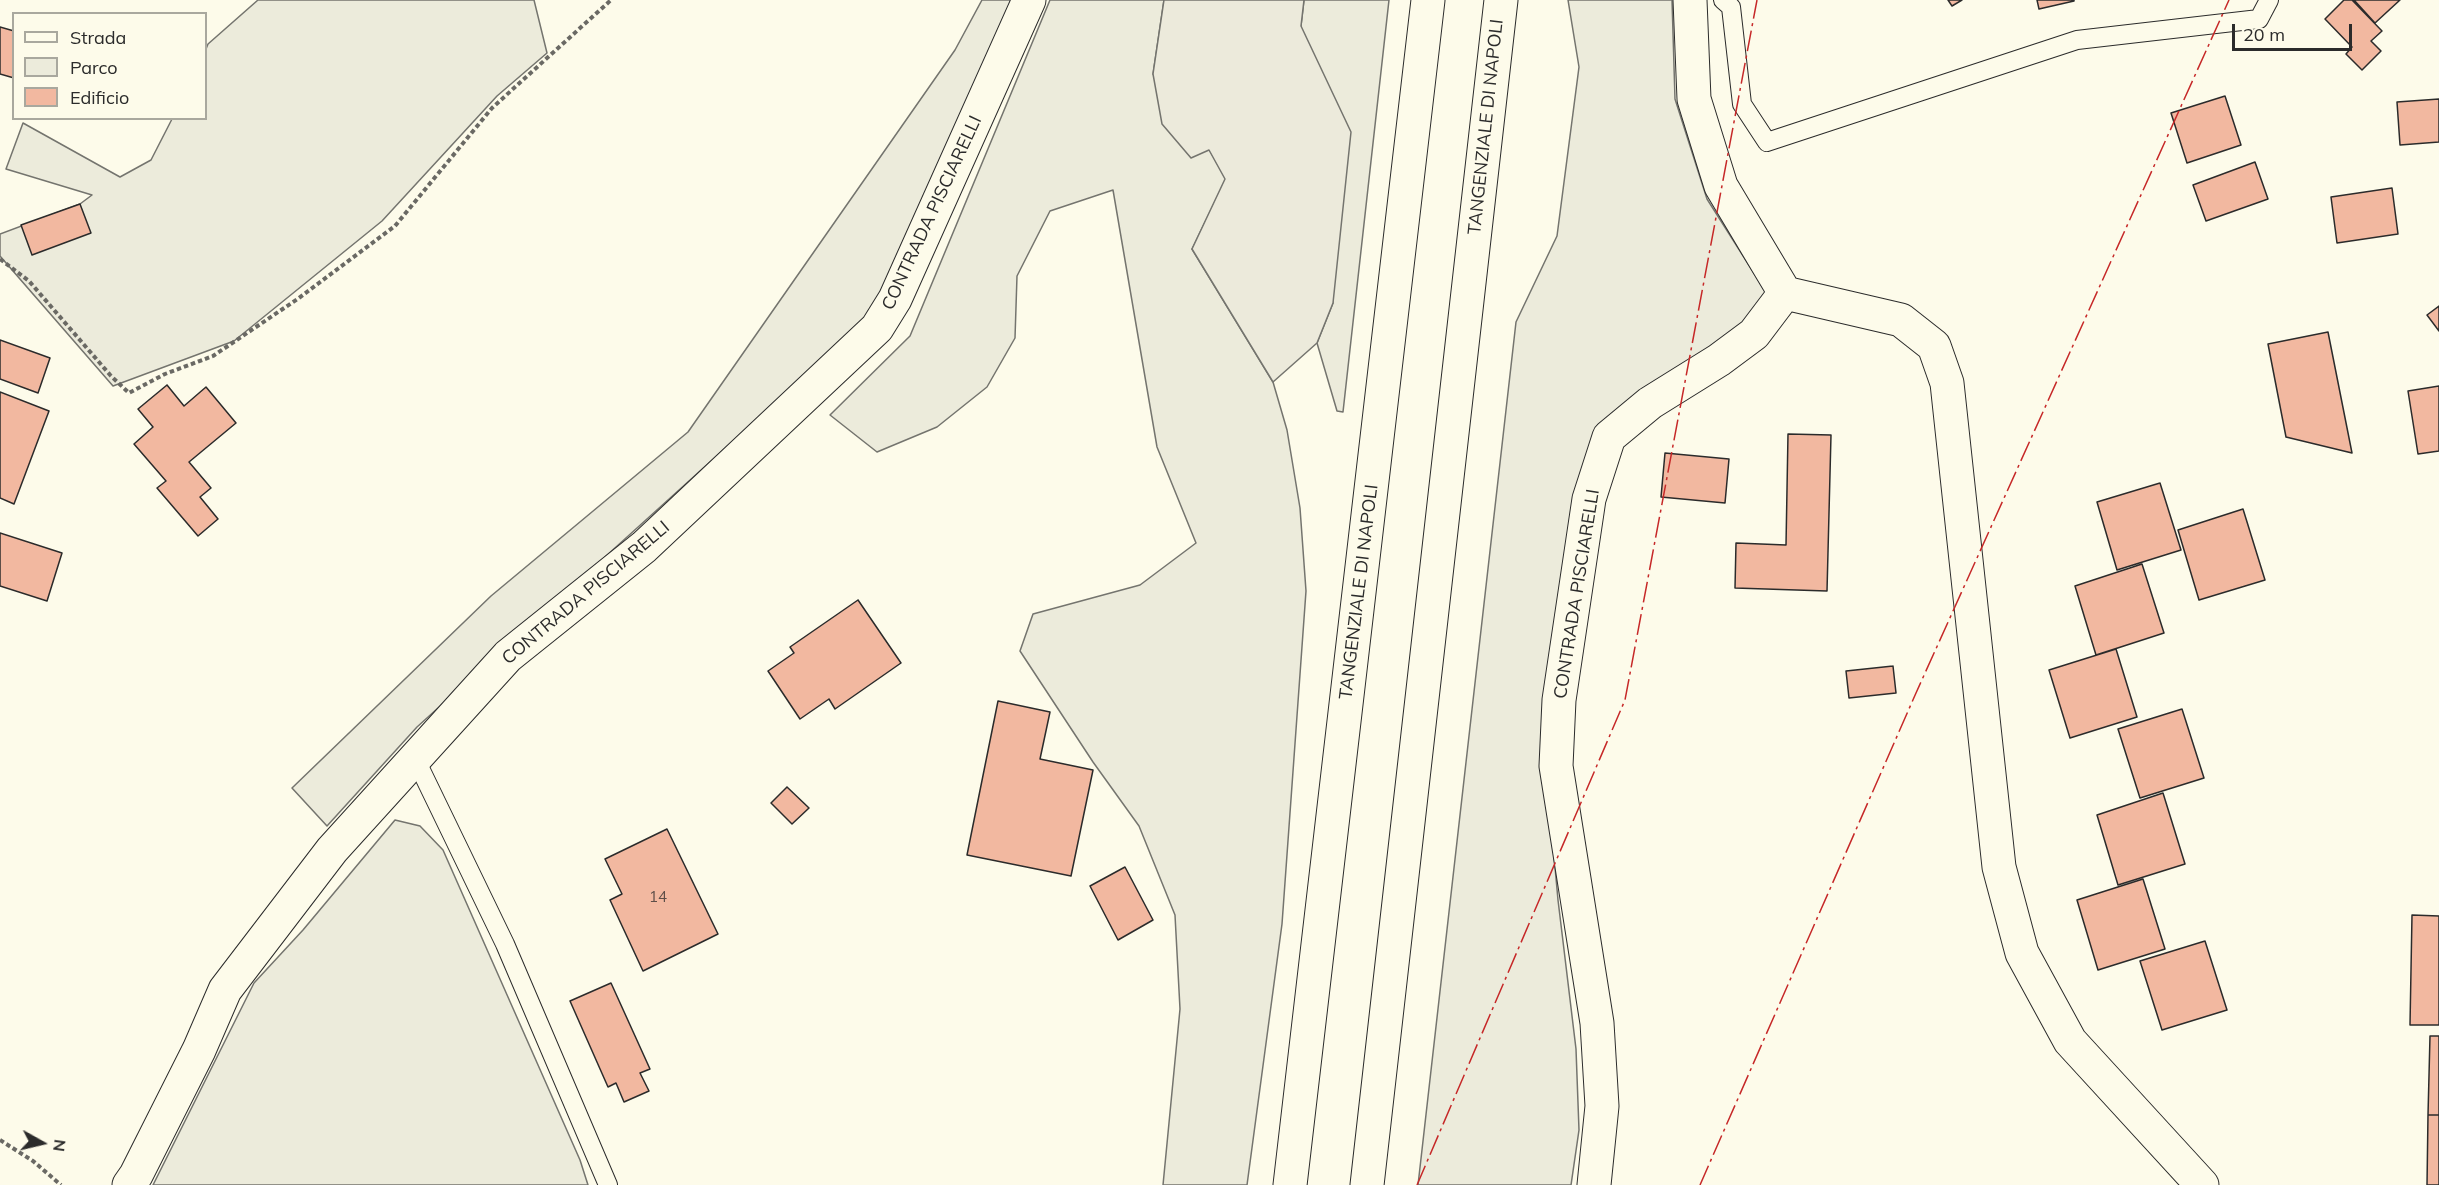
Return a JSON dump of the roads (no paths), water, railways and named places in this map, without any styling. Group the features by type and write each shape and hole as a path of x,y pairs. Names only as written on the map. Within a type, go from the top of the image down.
{"main road":[{"name":"CONTRADA PISCIARELLI","path":"129,1185 199,1050 225,990 332,850 508,656 644,547 878,328 895,299 1029,0"},
{"name":"TANGENZIALE DI NAPOLI","path":"1290,1185 1428,0"},
{"name":"TANGENZIALE DI NAPOLI","path":"1367,1185 1501,0"},
{"path":"1690,0 1694,99 1721,186 1785,293 1901,320 1935,346 1947,383 1999,867 2022,953 2070,1041 2202,1185"},
{"name":"CONTRADA PISCIARELLI","path":"1594,1185 1602,1106 1597,1023 1556,766 1559,700 1588,499 1609,437 1650,403 1719,360 1754,333 1785,293"}],"lane":[{"path":"1723,0 1731,7 1742,104 1767,142 2077,40 2259,19 2269,0"},
{"path":"416,760 505,944 608,1185"}]}
